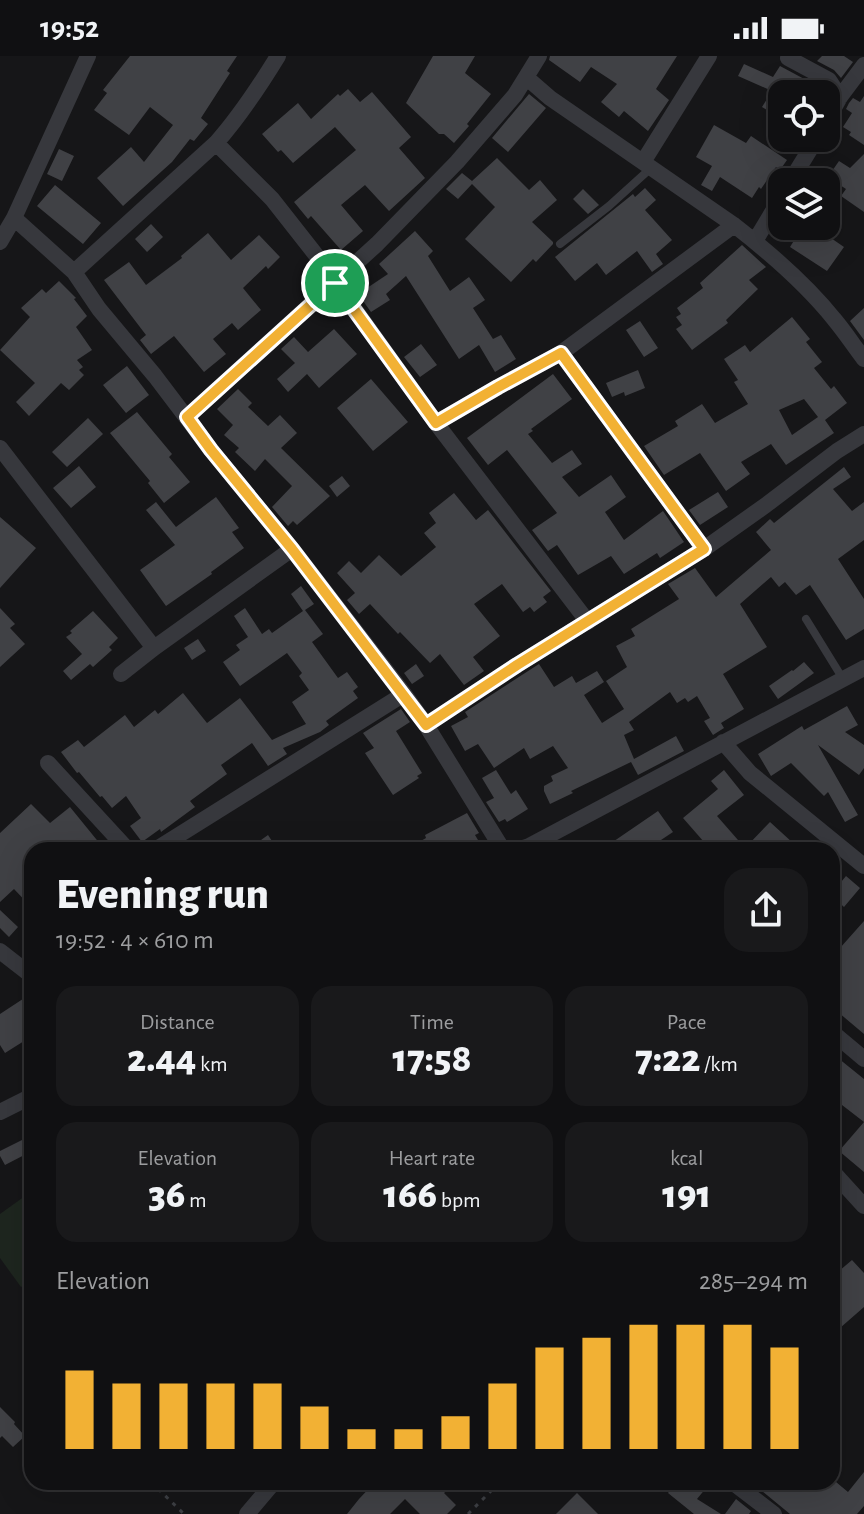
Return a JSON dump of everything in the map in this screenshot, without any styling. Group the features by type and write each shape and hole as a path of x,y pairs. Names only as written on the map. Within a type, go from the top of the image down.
{"street":[{"path":"0,242 88,56"},
{"path":"74,272 216,143 259,88 278,56"},
{"path":"187,417 377,244 457,162 515,95 539,56"},
{"path":"647,165 709,56"},
{"path":"788,58 829,80"},
{"path":"840,97 864,65"},
{"path":"527,78 550,98 755,241 793,274 834,319 864,359"},
{"path":"216,143 272,199 316,255 436,423 588,622"},
{"path":"14,218 74,272 99,309 292,549 426,725 498,842"},
{"path":"755,241 768,219"},
{"path":"436,423 561,353 734,225"},
{"path":"561,353 704,549"},
{"path":"426,725 704,549 864,434"},
{"path":"0,448 154,648"},
{"path":"121,674 292,549"},
{"path":"539,842 864,668"},
{"path":"168,842 404,694"},
{"path":"723,742 750,773 823,842"},
{"path":"48,763 121,842"},
{"path":"840,856 864,866"},
{"path":"0,951 24,970"},
{"path":"840,1039 864,1059"},
{"path":"0,1112 24,1100"},
{"path":"840,1180 864,1206"},
{"path":"247,1514 267,1490"},
{"path":"742,1490 774,1514"}],"lane":[{"path":"560,244 609,206 647,165"},
{"path":"806,619 843,679"}],"path":[{"path":"159,1490 184,1514"},
{"path":"468,1514 492,1490"}],"shaded area":[{"path":"24,1197 24,1285 21,1287 0,1258 0,1214"}],"building":[{"path":"130,56 237,56 227,71 230,73 201,118 208,124 194,141 190,139 172,162 123,206 97,178 131,147 144,162 173,125 150,107 129,135 94,110 107,93 103,90"},
{"path":"433,56 475,56 465,73 491,94 454,143 444,134 439,134 406,103"},
{"path":"550,56 677,56 656,89 669,100 648,131 624,111 619,117 601,102 617,84 591,67 580,82 549,60"},
{"path":"822,56 844,56 853,62 841,78 834,70 817,61"},
{"path":"744,64 773,77 780,66 806,80 768,80 768,89 738,76"},
{"path":"348,89 360,102 372,92 411,137 399,148 425,178 389,211 365,185 341,205 363,231 341,250 294,202 356,150 335,127 293,163 262,134 298,103 311,119 338,94 340,96"},
{"path":"529,94 546,108 508,152 492,138"},
{"path":"864,96 864,145 843,127 852,113 846,109 849,103 853,98 860,102"},
{"path":"714,125 746,143 751,136 768,147 768,152 775,152 787,160 781,168 768,168 768,179 752,198 720,177 712,191 701,185 712,166 696,157"},
{"path":"59,149 74,156 62,181 47,174"},
{"path":"864,154 864,212 841,196 846,189 840,185 840,168 834,168 839,161 850,168"},
{"path":"497,158 529,190 540,180 557,200 532,222 553,244 511,282 465,239 495,207 472,184 458,199 446,189 462,173 472,181"},
{"path":"55,185 101,223 83,244 37,206"},
{"path":"645,188 656,200 645,210 672,240 656,254 663,264 652,272 637,251 606,275 597,263 575,281 555,257 633,194 635,197"},
{"path":"583,189 599,205 588,214 573,199"},
{"path":"151,224 163,237 147,252 135,239"},
{"path":"415,231 433,251 428,256 450,291 469,277 485,300 473,308 493,339 501,335 516,359 495,372 479,345 459,359 406,276 386,294 390,300 371,312 358,294 388,274 379,264"},
{"path":"208,233 231,260 259,235 280,257 243,288 261,310 238,330 232,323 213,339 226,354 204,372 174,336 151,354 140,340 146,335 104,280 129,262 146,285 182,258"},
{"path":"794,240 834,240 844,247 827,271 790,247"},
{"path":"742,245 766,267 749,280 758,289 726,320 728,323 692,350 676,329 682,325 676,317 681,314 677,308 703,288 700,283"},
{"path":"59,281 76,298 87,316 76,327 92,350 77,360 83,367 79,370 84,375 69,390 61,383 29,416 16,402 35,383 0,350 30,317 21,308 42,289 46,293"},
{"path":"864,308 864,340 850,321"},
{"path":"792,317 810,339 806,342 822,362 814,368 847,403 825,420 834,433 786,465 771,444 741,462 750,474 726,491 700,453 664,475 644,446 678,426 675,421 702,404 715,423 748,404 734,382 738,380 724,359 745,345 750,352","holes":["804,399 818,417 792,435 779,410"]},
{"path":"640,321 658,348 644,357 626,330"},
{"path":"334,329 357,354 319,388 307,374 288,392 277,379 295,363 281,349 294,337 308,352"},
{"path":"421,344 437,365 420,377 404,357"},
{"path":"127,366 149,395 126,413 103,385"},
{"path":"638,370 645,388 625,396 624,392 612,397 606,383"},
{"path":"553,374 572,399 528,434 552,463 572,450 582,464 562,477 579,497 611,475 626,497 605,512 624,540 663,511 684,542 660,558 657,553 624,574 611,556 578,575 557,545 548,551 532,530 557,513 507,450 488,465 467,438"},
{"path":"371,379 408,422 373,451 337,408"},
{"path":"238,389 252,403 248,407 268,426 280,415 297,433 281,448 330,496 297,525 293,521 288,526 272,507 292,486 265,459 255,471 235,452 239,448 224,435 233,425 217,409"},
{"path":"137,412 172,454 169,457 190,482 164,503 110,433"},
{"path":"88,418 103,434 67,467 52,452"},
{"path":"79,466 96,487 71,508 53,488"},
{"path":"844,467 851,477 833,489 852,511 864,502 864,540 838,559 864,599 864,629 846,640 810,585 796,595 785,582 779,587 771,577 740,604 767,647 723,674 744,709 721,723 724,728 713,735 704,721 710,718 697,696 688,702 685,698 677,703 670,692 629,722 634,730 624,735 634,759 676,736 684,751 638,775 631,762 550,804 544,786 553,781 551,776 568,768 553,746 530,759 524,748 494,768 478,744 465,751 451,726 468,717 465,712 539,664 554,687 572,676 576,683 597,671 604,682 584,695 602,723 624,709 606,681 627,667 616,646 635,636 631,629 679,599 668,584 695,568 716,597 771,550 756,532 770,519 774,523"},
{"path":"342,476 350,486 337,497 329,486"},
{"path":"718,492 728,507 700,525 689,510"},
{"path":"454,493 476,520 488,510 551,591 543,597 547,602 534,612 530,607 523,612 502,584 474,604 500,636 473,657 484,671 464,685 440,654 430,663 370,604 359,614 347,600 355,593 337,573 349,561 361,573 379,555 401,576 436,547 424,533 436,523 429,513"},
{"path":"216,497 239,528 232,532 244,548 166,606 140,570 175,545 146,510 156,502 176,527"},
{"path":"0,517 36,548 0,588"},
{"path":"301,586 314,604 305,610 323,634 312,642 338,678 347,672 358,687 353,691 358,698 326,721 329,725 320,732 283,748 287,754 268,766 252,743 221,765 227,774 190,801 195,807 142,842 130,826 141,818 126,796 112,808 61,752 78,740 84,747 125,715 134,727 155,710 158,714 183,693 207,723 240,698 272,740 306,724 292,702 309,690 299,676 302,673 287,653 240,686 223,662 240,650 236,645 248,637 234,616 245,608 262,634 269,629 272,633 303,611 291,594"},
{"path":"0,608 15,624 10,628 25,644 0,667"},
{"path":"93,611 118,638 109,647 112,650 93,667 90,664 71,680 63,671 82,654 66,637"},
{"path":"198,639 206,651 192,660 184,648"},
{"path":"804,662 814,673 778,699 769,686"},
{"path":"416,664 424,676 412,684 404,673"},
{"path":"847,706 858,725 845,732 864,745 864,768 859,775 818,745 858,815 845,822 828,792 824,796 791,763 771,776 758,754 802,726 804,730"},
{"path":"401,709 410,722 396,731 422,773 393,795 365,753 374,748 363,733"},
{"path":"496,770 511,794 516,790 528,809 507,822 505,819 499,822 486,802 494,798 482,778"},
{"path":"724,770 744,795 717,816 740,842 704,842 683,818 718,789 711,781"},
{"path":"31,804 50,823 70,807 98,842 24,842 24,900 14,889 0,902 0,833"},
{"path":"658,811 673,832 658,842 613,842"},
{"path":"467,813 479,833 475,835 478,840 474,842 419,842 426,838 425,835"},
{"path":"770,822 792,842 751,842"},
{"path":"268,835 273,842 258,842"},
{"path":"846,876 860,888 844,907 840,903 840,883"},
{"path":"0,910 18,927 9,937 0,928"},
{"path":"864,921 864,1034 840,1014 840,948"},
{"path":"24,998 24,1041 5,1053 0,1045 0,1014"},
{"path":"840,1060 864,1079 864,1122 842,1105 840,1107"},
{"path":"864,1122 864,1172 840,1150"},
{"path":"24,1139 24,1155 5,1165 0,1151"},
{"path":"852,1260 864,1273 864,1307 840,1328 840,1270"},
{"path":"0,1407 24,1437 13,1447 2,1436 0,1438"},
{"path":"864,1472 864,1506 857,1514 790,1514 761,1490 840,1490 840,1485 848,1492"},
{"path":"367,1490 447,1490 444,1493 456,1505 447,1514 420,1514 405,1499 390,1514 347,1514"},
{"path":"670,1490 704,1490 697,1499 721,1514 694,1514 668,1493"},
{"path":"577,1493 598,1514 556,1514"},
{"path":"736,1499 751,1511 749,1514 725,1514"}],"route":[{"path":"335,283 436,423 561,353 704,549 426,725 187,417 335,283"}]}
